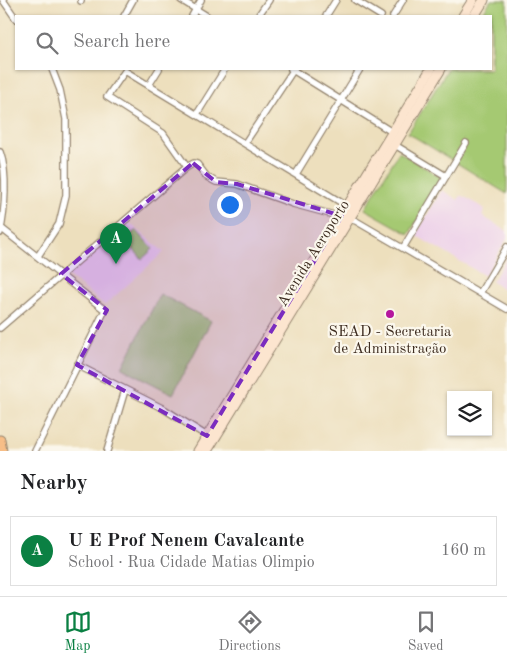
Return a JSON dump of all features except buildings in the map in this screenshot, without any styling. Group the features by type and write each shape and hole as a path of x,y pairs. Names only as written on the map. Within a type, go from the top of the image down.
{"main road":[{"path":"0,440 2,451"}],"street":[{"path":"3,0 15,18"},
{"path":"125,15 133,0"},
{"path":"181,0 205,15"},
{"path":"193,15 201,0"},
{"path":"259,15 269,0"},
{"path":"327,15 336,0"},
{"path":"355,0 379,15"},
{"path":"394,15 403,0"},
{"path":"464,15 473,0"},
{"path":"475,15 484,0"},
{"path":"38,256 58,224 66,195 66,119 60,90 52,70"},
{"path":"187,167 163,133 106,97 125,70 347,206"},
{"path":"149,85 158,70"},
{"path":"197,114 224,70"},
{"path":"245,144 291,70"},
{"path":"294,70 392,132"},
{"path":"296,174 359,70"},
{"name":"Avenida Aeroporto","path":"207,451 346,217 347,206 430,70"},
{"name":"Avenida Aeroporto","path":"198,451 441,70"},
{"path":"403,248 466,143"},
{"path":"395,145 446,176"},
{"path":"0,152 3,161 5,183 1,231 61,274 104,308 105,313 35,451"},
{"path":"0,328 61,274 194,163 207,177 216,182 237,184 292,204 346,217 507,309"},
{"path":"480,293 507,247"},
{"path":"77,365 164,409 207,436"},
{"path":"107,451 126,390"}],"highlighted area":[{"path":"193,163 216,182 237,184 342,216 207,436 77,365 107,310 61,274"}],"shaded area":[{"path":"442,190 458,200 461,195 485,209 482,216 507,231 507,239 485,276 415,235"},
{"path":"128,222 164,252 105,305 67,275"},
{"path":"507,257 507,287 505,290 492,282"}],"green space":[{"path":"491,0 507,0 507,194 408,133 447,70 492,70 492,15 482,15"},
{"path":"399,152 442,178 409,234 365,209"},
{"path":"136,230 153,249 142,259 125,240"},
{"path":"160,294 211,321 173,394 122,368"}],"place":[{"name":"U E Prof Nenem Cavalcante","path":"116,264"},
{"name":"SEAD - Secretaria de Administração","path":"390,314"}]}
